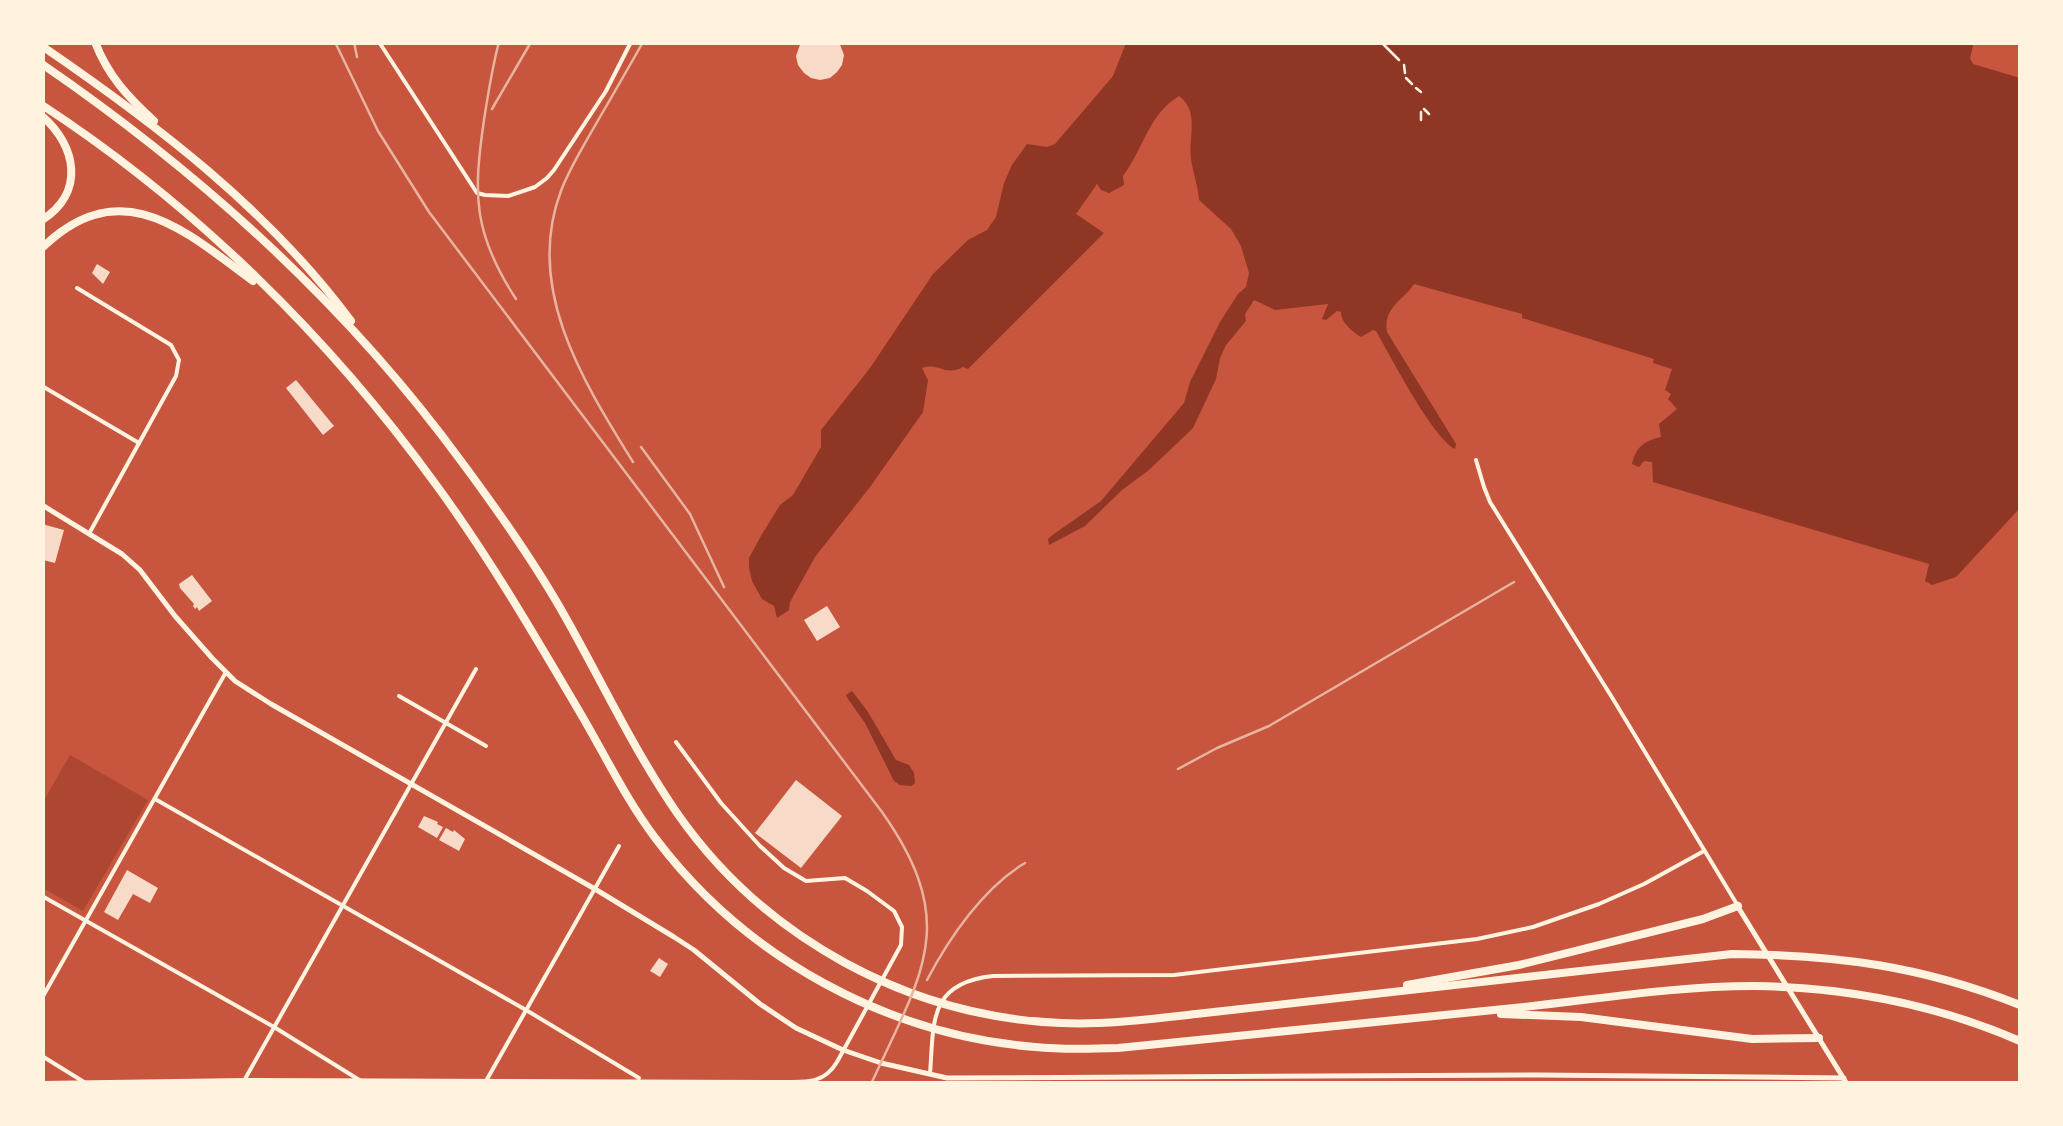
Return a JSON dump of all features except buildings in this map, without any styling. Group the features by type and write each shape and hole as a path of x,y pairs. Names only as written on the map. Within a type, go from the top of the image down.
{"highway":[{"path":"95,42 107,70 132,102 193,159"},
{"path":"42,46 115,97 243,201 339,304 378,358"},
{"path":"42,64 140,134 223,202 305,278 378,358 428,417 515,536 667,797 696,838 748,894 797,934 845,963 933,1001 986,1014 1059,1023 1123,1021 1732,954 1800,955 1886,965 1959,983 2020,1005"},
{"path":"42,105 112,152 208,231 365,395 464,523 521,611 656,840 708,898 742,928 766,948 840,994 932,1029 1036,1048 1118,1048 1755,986 1866,994 1972,1021 2020,1040"},
{"path":"42,116 67,147 72,174 63,201 42,220"},
{"path":"42,248 80,221 122,212 151,216 189,233 278,300"},
{"path":"1371,994 1426,980 1518,966 1738,906"},
{"path":"1456,1014 1558,1015 1752,1039 1819,1038"}],"street":[{"path":"380,42 477,192 508,196 535,186 554,170 606,90 631,42"},
{"path":"76,288 171,346 179,366 90,532"},
{"path":"42,386 139,443"},
{"path":"1476,460 1490,502 1846,1081"},
{"path":"42,505 113,546 140,570 186,630 226,672 270,704 595,888 694,950 781,1019 843,1050 880,1063 947,1078 1435,1080 1539,1075 1638,1080 1828,1076 1846,1081"},
{"path":"244,1080 476,669"},
{"path":"42,998 226,672"},
{"path":"399,696 486,746"},
{"path":"42,1082 819,1080 832,1072 901,945 902,928 894,910 844,878 806,881 784,868 721,803 676,742"},
{"path":"155,800 526,1010 642,1081"},
{"path":"486,1082 619,846"},
{"path":"930,1084 934,1021 946,994 960,984 992,976 1202,972 1492,936 1533,927 1599,904 1704,851"},
{"path":"42,896 361,1080"},
{"path":"42,1056 84,1082"},
{"path":"1539,1075 1539,1084"}],"path":[{"path":"1381,42 1399,60"},
{"path":"1404,65 1406,76 1421,92"},
{"path":"1422,120 1422,110 1429,114"}],"shaded area":[{"path":"1974,42 1970,58 1973,64 2020,78 2020,508 1956,577 1932,585 1925,581 1929,564 1653,482 1652,462 1644,461 1639,467 1632,464 1642,446 1661,437 1659,424 1677,409 1665,390 1672,369 1653,363 1654,359 1522,318 1522,314 1414,284 1391,310 1387,332 1456,444 1455,449 1424,413 1376,331 1361,337 1337,311 1322,319 1328,304 1275,310 1254,300 1245,314 1246,321 1226,345 1216,379 1193,428 1085,526 1049,545 1048,539 1101,501 1184,403 1190,382 1220,322 1246,287 1249,273 1241,246 1231,229 1199,200 1191,159 1191,117 1179,96 1153,122 1123,176 1124,185 1109,193 1097,184 1076,214 1104,233 968,369 922,368 928,380 923,412 815,557 789,610 777,618 774,606 762,599 752,581 749,558 821,447 821,430 870,368 933,274 968,240 987,230 996,217 1012,165 1027,144 1055,144 1113,76 1126,43"},
{"path":"852,691 896,760 909,765 914,773 915,783 911,786 894,781 846,695"},
{"path":"70,755 148,800 83,911 43,888 43,802"}],"railway":[{"path":"335,42 378,131 429,212 882,812 906,851 921,886 927,918 925,948 918,979 871,1084"},
{"path":"354,42 357,57"},
{"path":"499,42 484,120 478,192 491,254 516,299"},
{"path":"492,109 531,42"},
{"path":"633,462 578,366 554,298 550,263 551,227 564,184 643,42"},
{"path":"641,447 690,514 724,587"},
{"path":"1178,769 1269,726 1514,582"},
{"path":"927,980 969,915 995,886 1025,863"}]}
